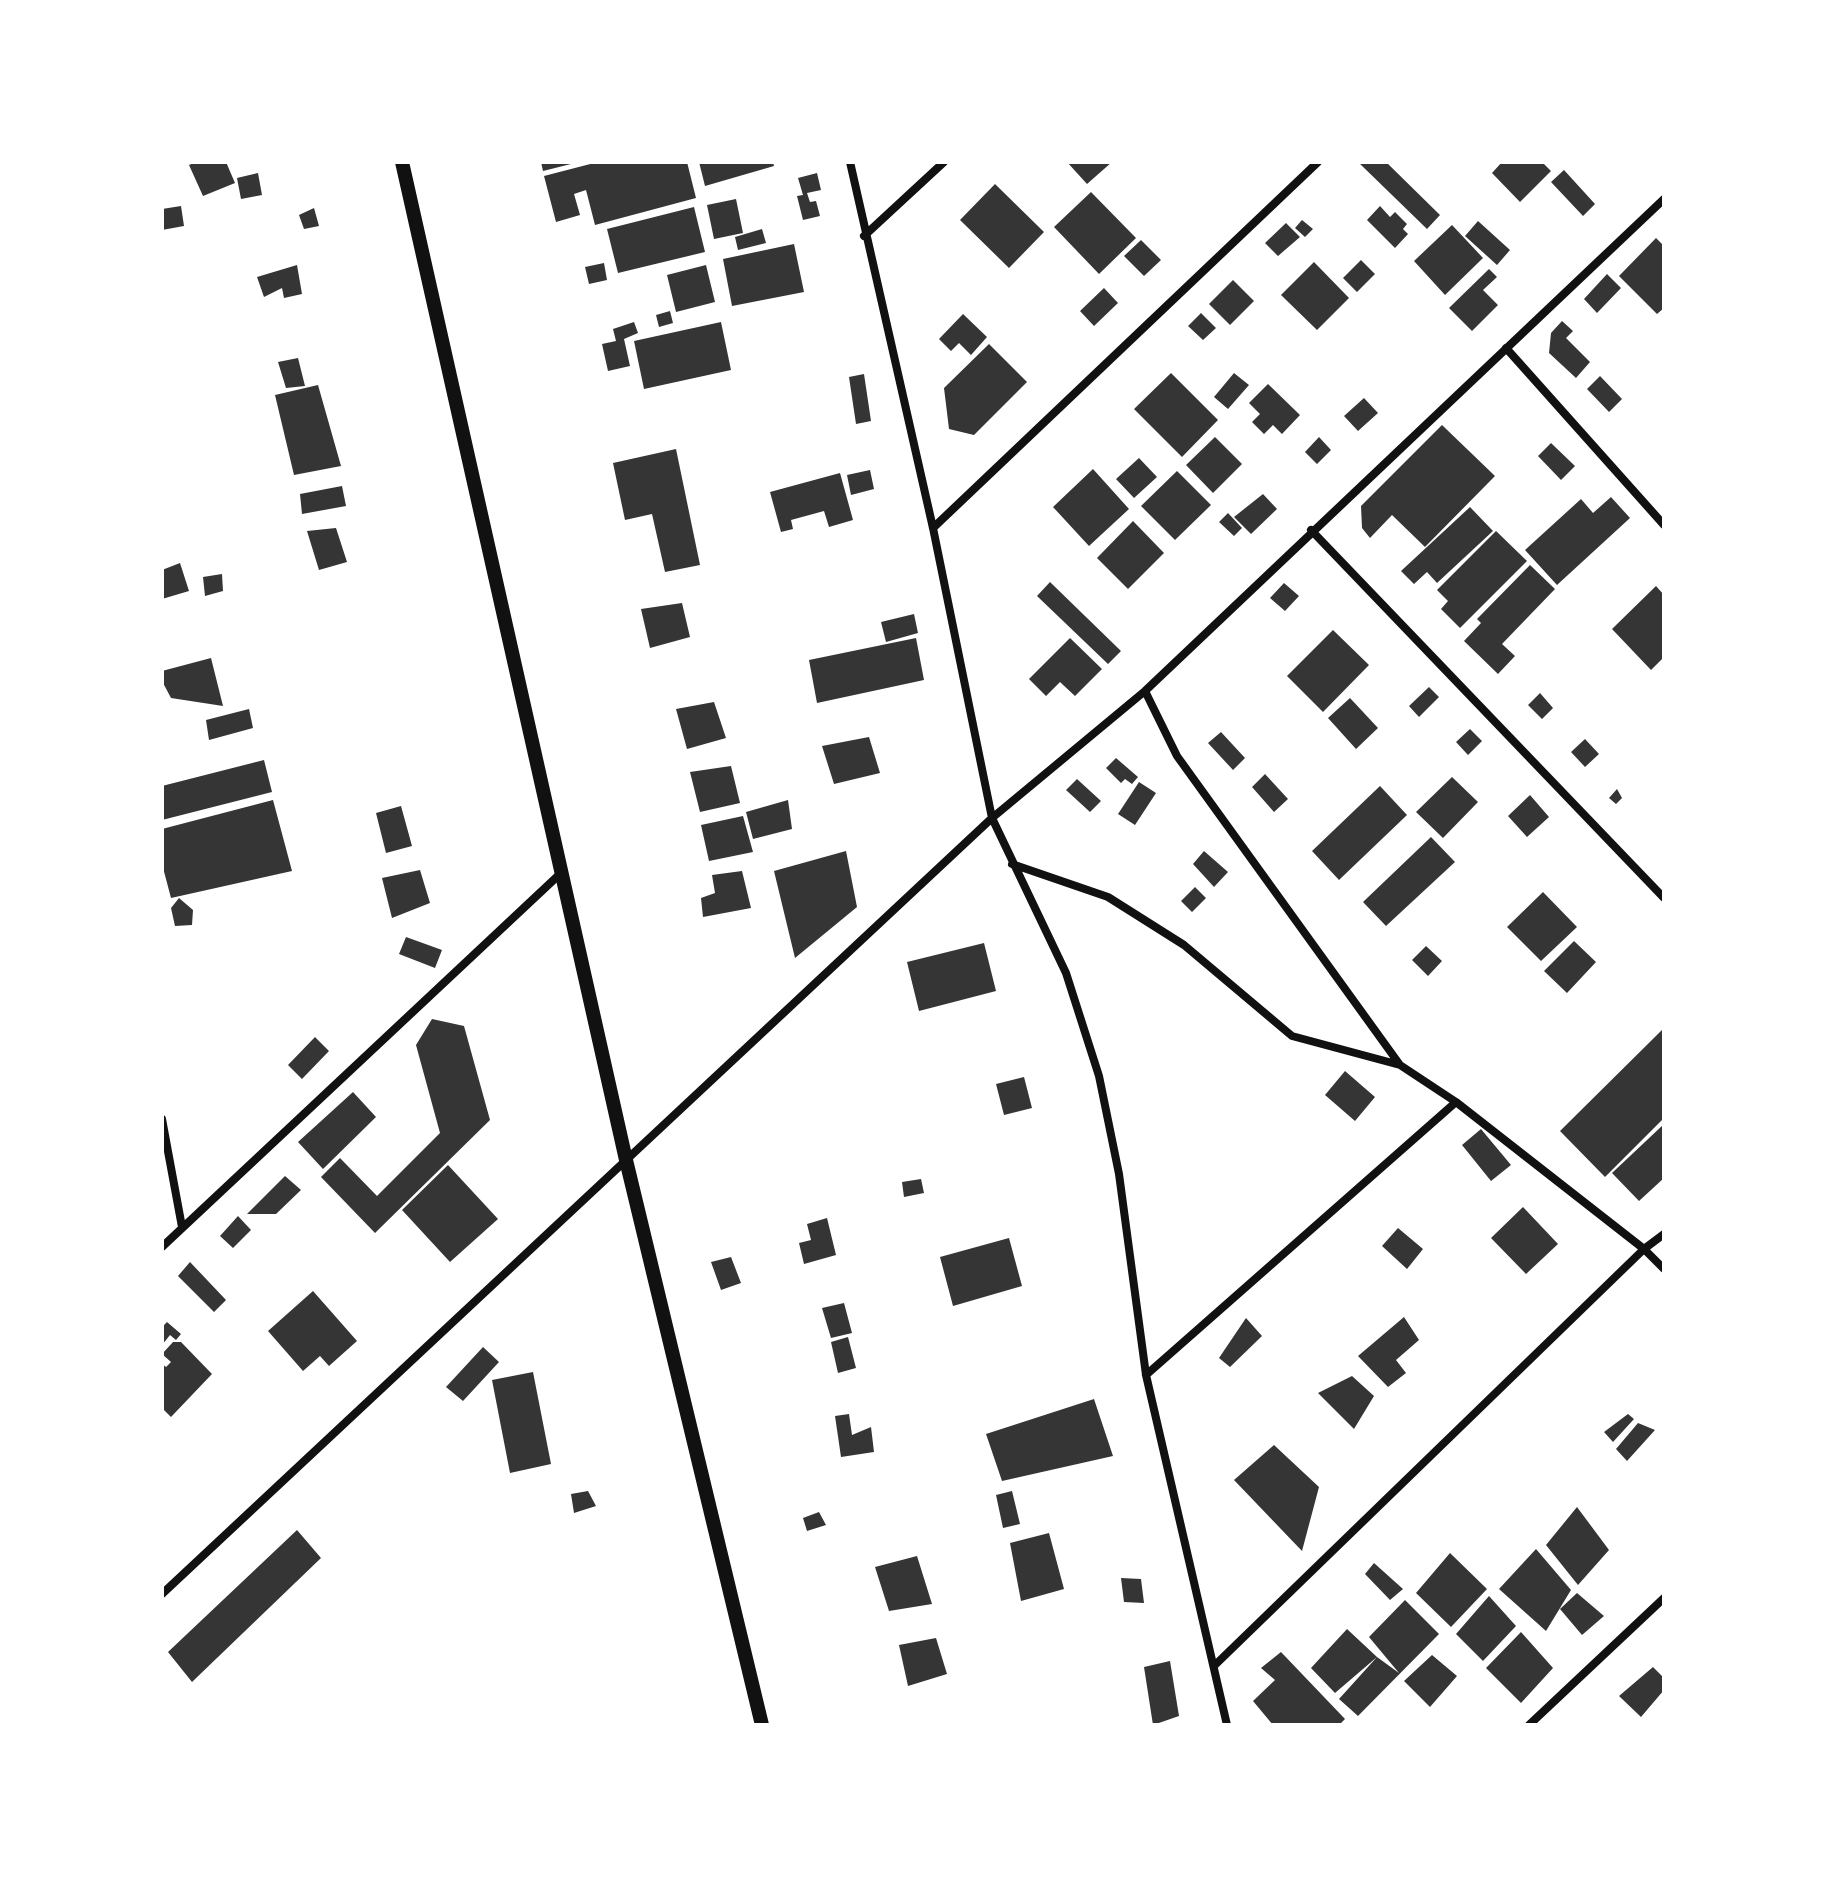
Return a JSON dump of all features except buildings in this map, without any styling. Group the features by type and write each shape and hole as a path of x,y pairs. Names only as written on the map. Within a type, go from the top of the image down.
{"street":[{"path":"402,162 626,1160 762,1725"},
{"path":"850,162 864,236 933,528 992,818 1011,864 1066,973 1099,1076 1119,1174 1146,1375 1227,1725"},
{"path":"864,236 944,162"},
{"path":"933,528 1318,162"},
{"path":"162,1594 992,818 1145,691 1311,530 1664,199"},
{"path":"1506,348 1664,525"},
{"path":"1311,530 1664,898"},
{"path":"1145,691 1177,756 1400,1065"},
{"path":"1011,864 1108,897 1184,945 1292,1036 1400,1065 1456,1102 1644,1249 1664,1269"},
{"path":"162,1247 561,873"},
{"path":"1146,1375 1456,1102"},
{"path":"162,1119 182,1227"},
{"path":"1214,1666 1644,1249 1664,1234"},
{"path":"1529,1725 1664,1598"}]}
